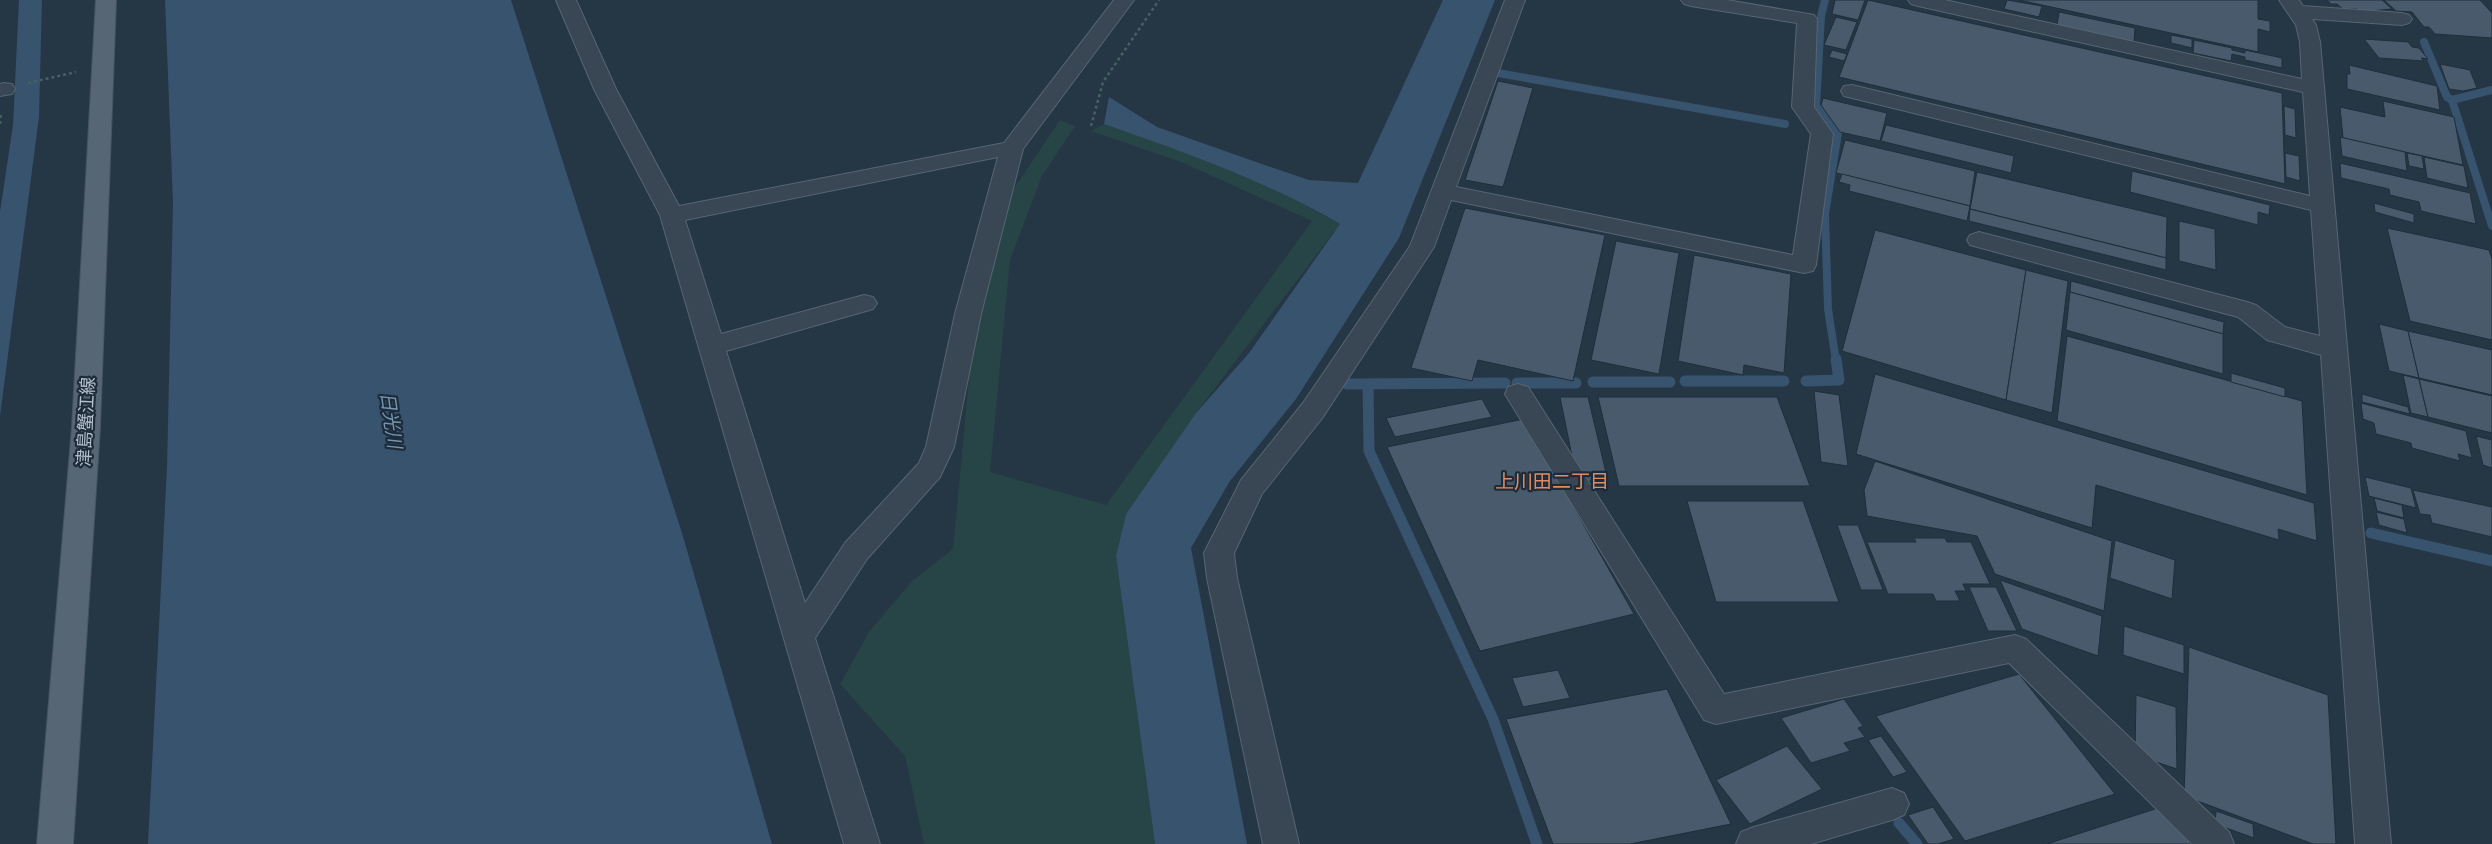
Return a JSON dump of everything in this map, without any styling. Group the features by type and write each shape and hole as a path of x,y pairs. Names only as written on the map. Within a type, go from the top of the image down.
{"main road":[{"name":"津島蟹江線","path":"55,844 86,427 106,0"}],"street":[{"path":"566,0 605,89 672,216 862,844"},
{"path":"800,635 856,551 930,469 940,447 968,314 1012,148 1124,0"},
{"path":"1281,844 1224,588 1219,553 1251,488 1313,410 1422,247 1515,0"},
{"path":"1443,191 1804,264 1822,134 1803,107 1807,19 1691,0"},
{"path":"1918,0 2313,88"},
{"path":"2294,6 2306,25 2310,42 2373,844"},
{"path":"2294,6 2402,19"},
{"path":"1852,91 2323,206"},
{"path":"672,216 1012,148"},
{"path":"1979,240 2247,311 2276,334 2334,349"},
{"path":"712,346 864,303"},
{"path":"1518,394 1716,710 2015,648 2216,844"},
{"path":"1754,844 1892,804"}],"path":[{"path":"1091,126 1103,82 1159,0"}],"green space":[{"path":"1060,120 1075,126 1042,176 1010,260 990,472 1106,505 1312,221 1181,162 1091,131 1104,124 1187,153 1274,189 1340,224 1196,413 1126,514 1116,556 1155,844 924,844 905,756 840,684 869,632 912,581 953,549 974,327 1007,199"}],"water":[{"path":"19,0 42,0 39,117 0,416 0,212 13,125"},
{"name":"日光川","path":"165,0 511,0 682,533 772,844 148,844 167,467 173,203"},
{"path":"1443,0 1495,0 1399,238 1296,399 1230,481 1191,548 1247,844 1155,844 1116,556 1126,514 1196,413 1249,353 1340,224 1283,194 1224,168 1104,124 1109,97 1157,127 1259,163 1309,180 1358,183"}],"building":[{"path":"1835,0 1865,0 1858,20 1832,14"},
{"path":"1868,0 2282,93 2285,184 1839,77"},
{"path":"2007,0 2042,6 2039,17 2004,9"},
{"path":"2019,0 2258,0 2258,19 2270,21 2270,32 2258,29 2258,52"},
{"path":"2327,0 2382,0 2392,9 2360,12 2357,9 2343,9 2337,4 2331,4"},
{"path":"2384,0 2480,0 2492,13 2492,38 2435,34 2429,27 2424,27 2412,12 2396,11"},
{"path":"2059,12 2135,28 2134,42 2057,25"},
{"path":"1836,17 1857,22 1846,50 1824,45"},
{"path":"2171,35 2192,39 2192,48 2171,43"},
{"path":"2364,39 2408,42 2412,47 2419,48 2428,59 2421,58 2424,61 2379,58"},
{"path":"2194,40 2232,48 2232,50 2245,53 2245,50 2282,58 2282,68 2245,60 2245,57 2232,54 2231,61 2193,53"},
{"path":"1832,50 1847,54 1844,61 1829,57"},
{"path":"2440,64 2470,70 2477,88 2463,91 2449,89"},
{"path":"2349,65 2437,86 2440,110 2347,89 2347,74 2350,74"},
{"path":"1498,81 1533,88 1503,187 1465,180"},
{"path":"1823,98 1887,113 1880,141 1840,132 1821,105"},
{"path":"2383,101 2454,117 2463,165 2343,138 2340,107 2385,117"},
{"path":"2284,106 2295,109 2296,138 2285,135"},
{"path":"1886,125 2014,156 2011,173 1881,141"},
{"path":"2340,137 2405,152 2407,171 2342,156"},
{"path":"1845,140 1975,171 1970,206 1836,173"},
{"path":"2285,153 2299,156 2300,181 2286,177"},
{"path":"2407,153 2422,156 2424,169 2409,166"},
{"path":"2424,157 2464,166 2468,188 2427,178"},
{"path":"2340,163 2470,193 2476,224 2421,211 2419,202 2390,195 2389,189 2341,178"},
{"path":"2132,171 2270,205 2269,215 2258,212 2258,225 2130,192"},
{"path":"1977,172 2167,217 2166,258 1970,209"},
{"path":"1842,174 1970,206 1967,221 1849,191 1850,185 1839,182"},
{"path":"2374,203 2414,214 2414,223 2375,212"},
{"path":"1465,208 1605,235 1573,381 1478,360 1472,381 1411,368"},
{"path":"1970,209 2166,258 2166,270 1969,221"},
{"path":"2179,221 2215,229 2216,270 2179,261"},
{"path":"2387,228 2489,250 2492,259 2492,340 2410,321"},
{"path":"1875,230 2026,270 2006,400 1842,351"},
{"path":"1616,241 1679,253 1659,374 1591,360"},
{"path":"1694,255 1791,274 1784,373 1744,365 1743,375 1678,361"},
{"path":"2026,270 2068,281 2052,413 2006,400"},
{"path":"2071,281 2224,322 2223,334 2070,292"},
{"path":"2070,292 2223,334 2223,374 2066,330"},
{"path":"2379,324 2408,331 2419,378 2389,371"},
{"path":"2408,331 2492,350 2492,395 2419,378"},
{"path":"2067,336 2302,401 2307,495 2057,421"},
{"path":"2231,373 2285,388 2285,397 2231,382"},
{"path":"1875,374 2314,503 2317,541 2278,529 2279,540 2096,485 2092,528 1856,454"},
{"path":"2403,375 2419,379 2428,417 2411,413"},
{"path":"2419,379 2492,396 2492,433 2428,417"},
{"path":"1814,391 1839,395 1848,466 1821,462"},
{"path":"2362,394 2408,407 2410,414 2362,402"},
{"path":"1560,397 1588,397 1608,481 1577,481"},
{"path":"1598,397 1777,397 1810,486 1619,486"},
{"path":"1482,399 1492,417 1395,437 1386,418"},
{"path":"2361,403 2466,431 2472,458 2458,454 2460,461 2412,448 2411,443 2376,434 2374,423 2363,419"},
{"path":"1524,419 1634,614 1480,651 1387,447"},
{"path":"2476,436 2492,440 2492,468 2483,465"},
{"path":"1875,461 2112,541 2104,611 1995,574 1977,536 1867,516 1864,490"},
{"path":"2365,477 2411,488 2416,508 2369,496"},
{"path":"2413,490 2492,507 2492,537 2432,523 2430,515 2420,514"},
{"path":"2374,498 2402,505 2404,518 2377,511"},
{"path":"1687,501 1803,501 1839,602 1716,602"},
{"path":"2376,512 2404,519 2407,533 2379,525"},
{"path":"1837,525 1858,525 1883,590 1861,590"},
{"path":"1914,538 1945,538 1947,542 1971,542 1990,584 1963,584 1966,591 1955,591 1960,601 1936,601 1933,594 1888,594 1867,542 1916,542"},
{"path":"2115,540 2175,560 2172,599 2110,578"},
{"path":"2000,580 2102,616 2098,656 2022,629"},
{"path":"1969,587 1996,587 2017,631 1988,631"},
{"path":"2124,626 2184,645 2184,674 2123,655"},
{"path":"2189,647 2328,695 2336,844 2313,844 2184,796"},
{"path":"1558,670 1570,698 1523,707 1512,678"},
{"path":"2019,674 2115,794 1965,841 1876,716"},
{"path":"1667,689 1731,824 1630,844 1553,844 1506,719"},
{"path":"2136,695 2176,707 2177,769 2135,755"},
{"path":"1844,699 1863,726 1858,728 1865,737 1844,743 1850,751 1811,763 1781,718"},
{"path":"1881,736 1907,772 1893,777 1868,740"},
{"path":"1787,746 1822,789 1750,824 1716,780"},
{"path":"1933,807 1954,839 1938,844 1928,844 1908,815"},
{"path":"2161,807 2191,844 2047,844"},
{"path":"2216,811 2253,824 2254,838 2215,824"}],"waterway":[{"path":"1825,0 1821,16 1816,106 1838,133 1825,214 1828,309 1836,361"},
{"path":"2424,42 2447,97 2452,100"},
{"path":"1498,73 1785,124"},
{"path":"2452,100 2492,90"},
{"path":"2452,100 2492,226"},
{"path":"1806,381 1839,380 1836,359"},
{"path":"1685,381 1784,381"},
{"path":"1593,382 1670,382"},
{"path":"1347,384 1505,383"},
{"path":"1517,383 1576,383"},
{"path":"1368,384 1369,451 1493,719 1537,844"},
{"path":"2371,533 2492,561"},
{"path":"1899,823 1917,844"}],"district":[{"name":"上川田二丁目","path":"1552,481"}]}
